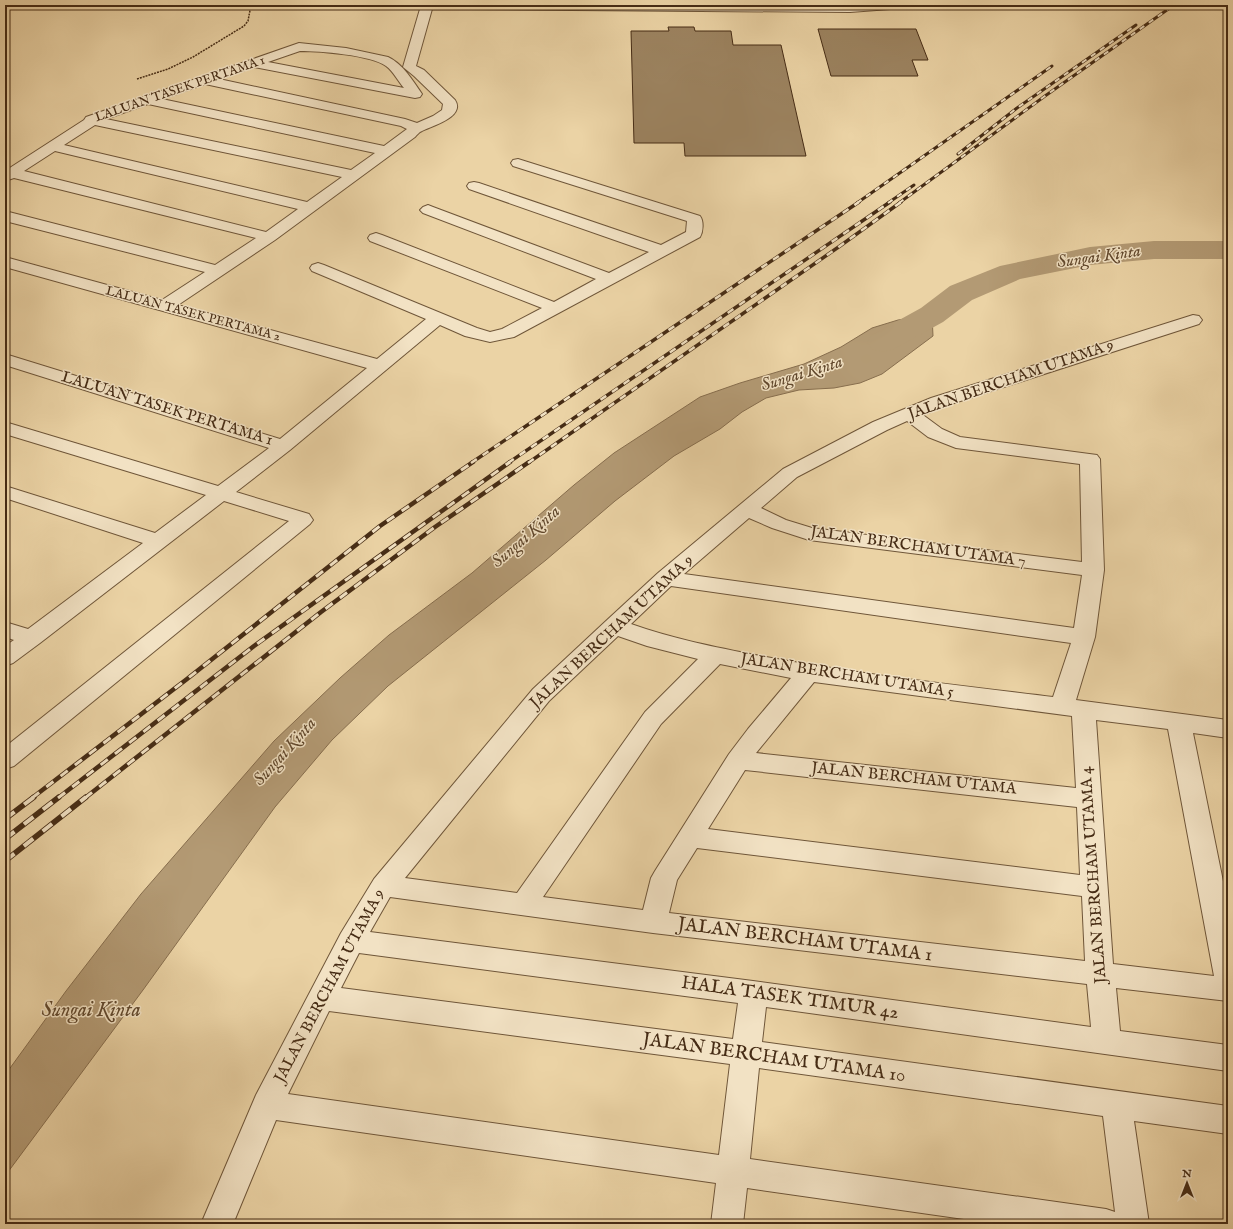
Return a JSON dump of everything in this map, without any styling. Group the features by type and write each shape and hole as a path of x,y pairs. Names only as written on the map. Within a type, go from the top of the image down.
{"street":[{"path":"405,5 850,8 890,5"},
{"path":"165,306 269,237 410,134 416,128 441,118 448,111 451,106 450,103 414,68 427,5"},
{"name":"LALUAN TASEK PERTAMA 1","path":"9,175 91,120 252,63 299,47 320,48 377,58 389,62 415,94 252,63"},
{"path":"206,80 405,123 416,128"},
{"path":"147,100 386,151"},
{"path":"91,120 353,175"},
{"path":"51,146 310,207"},
{"path":"318,268 471,332 490,337 508,333 694,234 695,219 518,163"},
{"path":"9,175 269,237"},
{"path":"474,186 662,251"},
{"path":"428,210 610,279"},
{"path":"5,216 218,271"},
{"path":"376,238 556,308"},
{"name":"LALUAN TASEK PERTAMA 2","path":"5,262 381,366"},
{"path":"5,658 283,446 438,318"},
{"name":"JALAN BERCHAM UTAMA 9","path":"217,1224 267,1105 320,998 383,886 541,695 614,626 666,578 790,473 880,426 945,400 1193,320"},
{"name":"LALUAN TASEK PERTAMA 1","path":"5,359 283,446"},
{"path":"909,414 935,433 956,442 1090,459 1093,570 1073,708"},
{"path":"5,428 222,493 302,518 303,521 5,760"},
{"path":"5,492 159,541"},
{"name":"JALAN BERCHAM UTAMA 7","path":"747,509 779,524 809,534 1093,570"},
{"path":"666,578 1084,637"},
{"name":"JALAN BERCHAM UTAMA 5","path":"614,626 668,645 808,673 1228,729"},
{"path":"5,630 32,638"},
{"path":"524,905 653,718 715,655"},
{"path":"653,922 664,878 738,760 756,735 808,673"},
{"name":"JALAN BERCHAM UTAMA 4","path":"1073,708 1089,799 1100,974 1107,1042"},
{"path":"1179,722 1228,975"},
{"name":"JALAN BERCHAM UTAMA","path":"738,760 1089,799"},
{"path":"690,837 1095,887"},
{"name":"JALAN BERCHAM UTAMA 1","path":"383,886 653,922 1228,989"},
{"name":"HALA TASEK TIMUR 42","path":"351,941 753,993 1228,1058"},
{"path":"727,1224 745,1053 753,993"},
{"name":"JALAN BERCHAM UTAMA 10","path":"320,998 745,1053 1228,1120"},
{"path":"1116,1104 1133,1224"},
{"path":"267,1105 1106,1224"}],"path":[{"path":"137,79 168,69 193,57 244,26 248,21 251,5"}],"water":[{"name":"Sungai Kinta","path":"932,315 933,336 882,374 860,383 834,388 799,390 766,398 742,412 720,429 674,456 615,501 546,560 388,686 332,740 275,807 143,990 5,1176 5,1075 66,991 141,894 274,741 340,678 389,635 472,573 574,485 614,453 700,397 740,383 804,364 841,347 872,328 898,320"}],"building":[{"path":"668,27 694,27 695,31 731,31 733,45 781,45 806,156 685,156 684,143 634,143 631,31 669,31"},
{"path":"818,29 916,29 928,60 912,60 918,76 831,76"}],"waterway":[{"name":"Sungai Kinta","path":"883,342 932,315 961,293 1011,272 1090,256 1154,250 1228,250"}],"railway":[{"path":"899,203 1045,96 1174,5"},
{"path":"958,154 1017,108 1136,25"},
{"path":"857,203 1052,66"},
{"path":"888,203 914,185"},
{"path":"471,463 859,202"},
{"path":"508,463 890,202"},
{"path":"528,463 901,202"},
{"path":"32,798 187,679 380,526 473,462"},
{"path":"58,798 254,646 510,462"},
{"path":"85,798 321,612 435,527 529,462"},
{"path":"5,819 34,797"},
{"path":"5,839 59,797"},
{"path":"5,861 86,797"}]}
